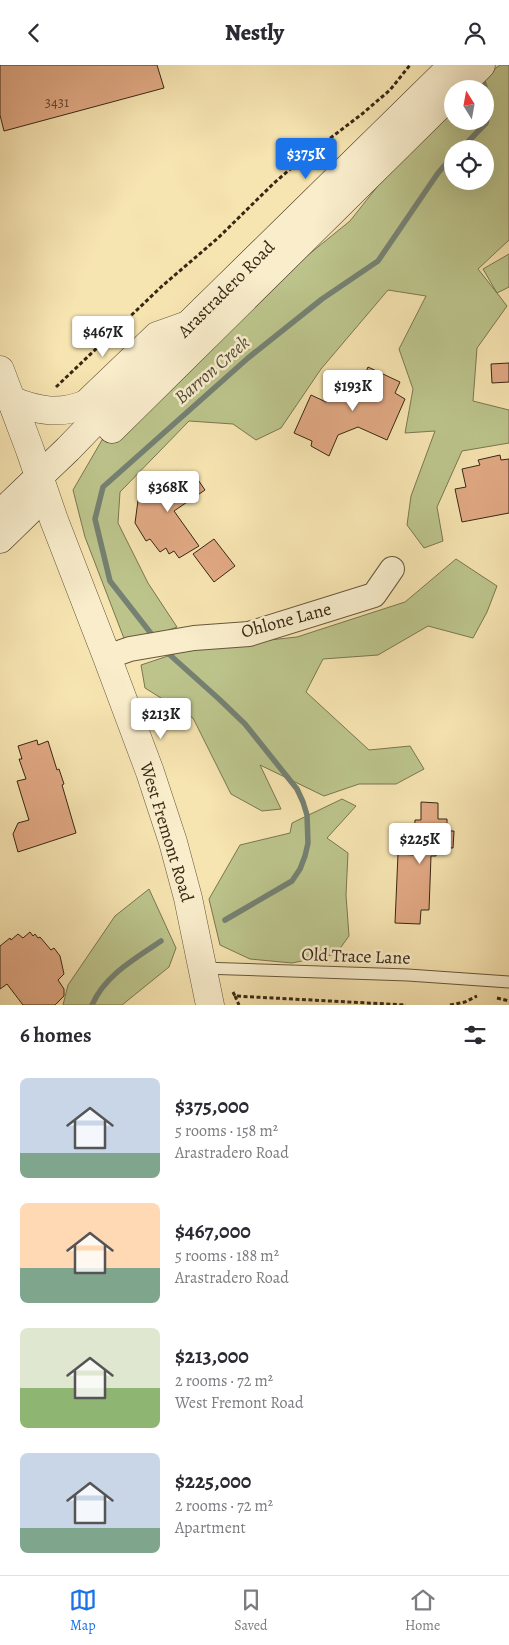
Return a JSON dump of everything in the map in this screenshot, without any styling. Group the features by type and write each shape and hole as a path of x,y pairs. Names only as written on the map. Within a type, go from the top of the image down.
{"main road":[{"name":"Arastradero Road","path":"0,539 42,486 188,325 453,65"},
{"path":"466,80 481,65"},
{"name":"Arastradero Road","path":"0,513 42,486 444,101"},
{"path":"13,401 30,408 59,411 72,410 86,404 157,336 188,325"},
{"name":"West Fremont Road","path":"0,370 174,842 188,898 212,969 210,1005"}],"street":[{"name":"Ohlone Lane","path":"107,657 130,649 194,638 249,634 374,595 392,569"}],"lane":[{"name":"Old Trace Lane","path":"212,969 408,975 509,982"}],"path":[{"path":"48,393 161,287 218,238 274,183 390,90 410,65"},
{"path":"212,969 235,996 239,1005"},
{"path":"450,1005 465,1002 475,996 484,995"},
{"path":"235,996 406,1005"},
{"path":"493,997 509,1001"}],"green space":[{"path":"500,65 509,65 509,240 478,269 507,306 477,348 473,401 509,410 509,443 462,451 437,507 443,541 424,548 407,525 411,496 435,431 405,433 413,389 399,349 426,296 388,290 321,369 281,428 256,440 233,424 189,421 120,492 118,523 148,583 177,627 139,641 125,641 85,537 73,490 102,440 234,315 350,221 438,110 444,105 444,130 494,130 494,80 479,80"},
{"path":"509,254 509,287 497,293 483,269"},
{"path":"456,559 497,586 487,612 473,638 428,626 378,655 323,659 306,692 369,750 410,746 424,769 396,784 359,784 324,796 260,765 281,809 262,811 231,794 193,718 145,688 141,665 189,649 297,637 405,602"},
{"path":"342,799 356,806 327,838 348,853 346,895 349,936 336,954 292,963 250,959 220,945 209,899 240,845 290,833 292,823"},
{"path":"149,889 176,948 169,967 122,1005 63,1005 68,985 115,916"}],"building":[{"path":"0,65 157,65 164,88 4,131 0,115"},
{"path":"509,363 509,382 492,383 491,364"},
{"path":"368,367 400,382 395,393 405,399 387,440 358,427 338,435 329,456 311,446 312,441 294,433 311,395 326,402 347,395 355,376 363,379"},
{"path":"500,455 501,460 509,459 509,513 462,522 455,489 466,487 462,469 480,465 478,460"},
{"path":"177,471 183,479 192,471 205,490 174,511 199,546 179,558 174,551 169,554 166,548 160,552 150,539 146,541 135,523 139,493 157,479 161,484"},
{"path":"214,539 235,566 214,582 193,554"},
{"path":"37,740 38,745 48,741 57,770 59,769 64,784 62,785 76,833 18,852 13,834 18,823 29,820 17,781 26,779 19,759 22,759 18,746"},
{"path":"421,802 438,803 438,819 447,819 447,831 454,831 453,848 436,847 436,856 431,856 429,910 421,910 420,924 395,923 398,854 414,855 415,820 421,820"},
{"path":"30,932 33,936 35,934 38,938 40,937 51,950 54,948 60,956 64,974 58,980 64,989 64,996 55,1005 23,1005 7,984 0,989 0,946 18,934 23,938"}],"waterway":[{"name":"Barron Creek","path":"470,140 479,130"},
{"name":"Barron Creek","path":"153,636 110,581 95,519 103,487 248,358 322,299 378,261 444,166"},
{"name":"Barron Creek","path":"170,655 245,724 297,789 307,815 308,843 300,869 292,881 225,920"},
{"name":"Barron Creek","path":"92,1005 98,994 113,976 131,961 161,941"}]}
